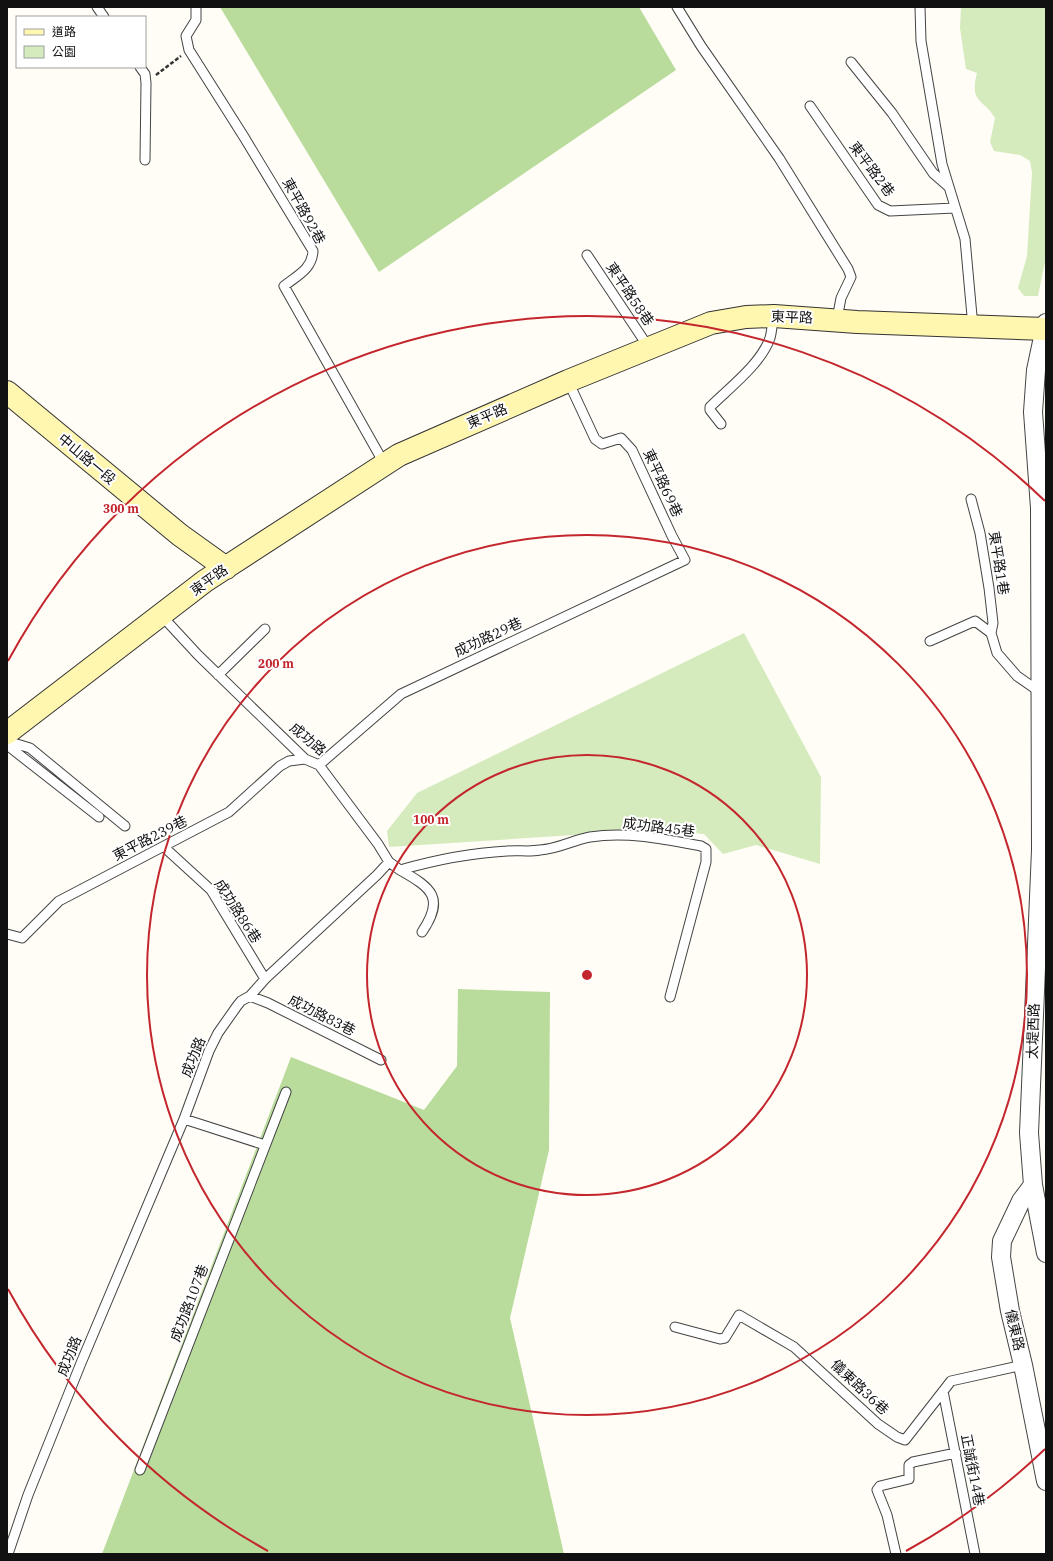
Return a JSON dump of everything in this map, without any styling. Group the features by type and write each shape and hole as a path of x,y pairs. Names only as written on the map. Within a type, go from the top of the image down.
{"main road":[{"name":"東平路","path":"7,733 160,615 226,568 412,448 568,381 711,323 746,317 774,316 837,319 857,322 972,327 1046,327"},
{"name":"中山路一段","path":"7,392 180,535 226,568"}],"street":[{"name":"太堤西路","path":"1046,327 1036,370 1033,412 1040,508 1042,693 1040,1014 1029,1133 1033,1185 1046,1253"},
{"name":"儀東路","path":"1033,1185 1021,1201 1001,1246 1001,1257 1010,1311 1023,1365 1046,1481"}],"lane":[{"path":"97,7 103,16"},
{"path":"189,50 186,36 196,20 196,7"},
{"path":"678,7 706,52 779,158 848,269 851,277 841,298 837,319"},
{"path":"920,7 921,41 942,164 965,239 972,327"},
{"name":"東平路92巷","path":"189,50 244,137 312,251 312,261 309,265 284,286 385,464"},
{"path":"851,62 892,113 933,173 949,187"},
{"path":"141,68 145,74 146,83 145,160"},
{"name":"東平路2巷","path":"810,106 878,206 890,211 956,208"},
{"name":"東平路58巷","path":"587,255 649,348"},
{"path":"722,424 710,410 710,406 752,366 770,338 774,316"},
{"name":"東平路69巷","path":"568,381 595,439 602,444 621,438 632,450 672,536 685,560"},
{"name":"東平路1巷","path":"971,499 980,533 993,623 991,633 997,653 1017,676 1042,693"},
{"name":"成功路29巷","path":"319,766 401,694 685,560"},
{"name":"成功路","path":"8,1554 28,1495 81,1363 184,1119 209,1051 218,1033 241,1001 250,996 265,979 377,875 389,862 378,844 319,766 305,759 218,675 160,615"},
{"path":"930,641 975,621 991,633"},
{"path":"218,675 264,629"},
{"path":"7,741 30,748 125,826"},
{"path":"7,745 99,817"},
{"name":"東平路239巷","path":"7,934 22,938 59,901 229,812 280,766 289,761 305,759"},
{"name":"成功路45巷","path":"400,870 457,856 506,851 539,851 560,847 589,838 623,834 653,837 701,846 706,849 706,862 670,997"},
{"name":"成功路86巷","path":"164,847 211,890 265,979"},
{"path":"389,862 418,880 431,894 434,901 432,918 422,932"},
{"name":"成功路83巷","path":"250,996 268,1003 381,1060"},
{"name":"成功路107巷","path":"140,1470 286,1092"},
{"path":"184,1119 265,1145"},
{"name":"儀東路36巷","path":"675,1327 720,1339 725,1338 739,1315 794,1346 878,1424 897,1437 905,1440 951,1381 1023,1365"},
{"name":"正誠街14巷","path":"943,1391 975,1554"},
{"path":"896,1554 887,1515 877,1490 880,1486 909,1479 909,1465 913,1462 956,1453"}],"path":[{"path":"146,83 189,50"}],"green space":[{"path":"220,7 639,7 676,70 379,272"},
{"path":"961,7 1046,7 1046,257 1038,296 1024,296 1018,288 1027,256 1032,173 1030,161 1020,155 994,151 990,142 995,118 976,95 975,83 977,73 966,69 960,28"},
{"path":"744,633 821,777 820,864 756,845 723,854 704,834 651,830 389,847 387,831 417,793"},
{"path":"458,989 550,992 549,1150 510,1318 564,1554 102,1554 291,1057 424,1110 457,1066"}]}
